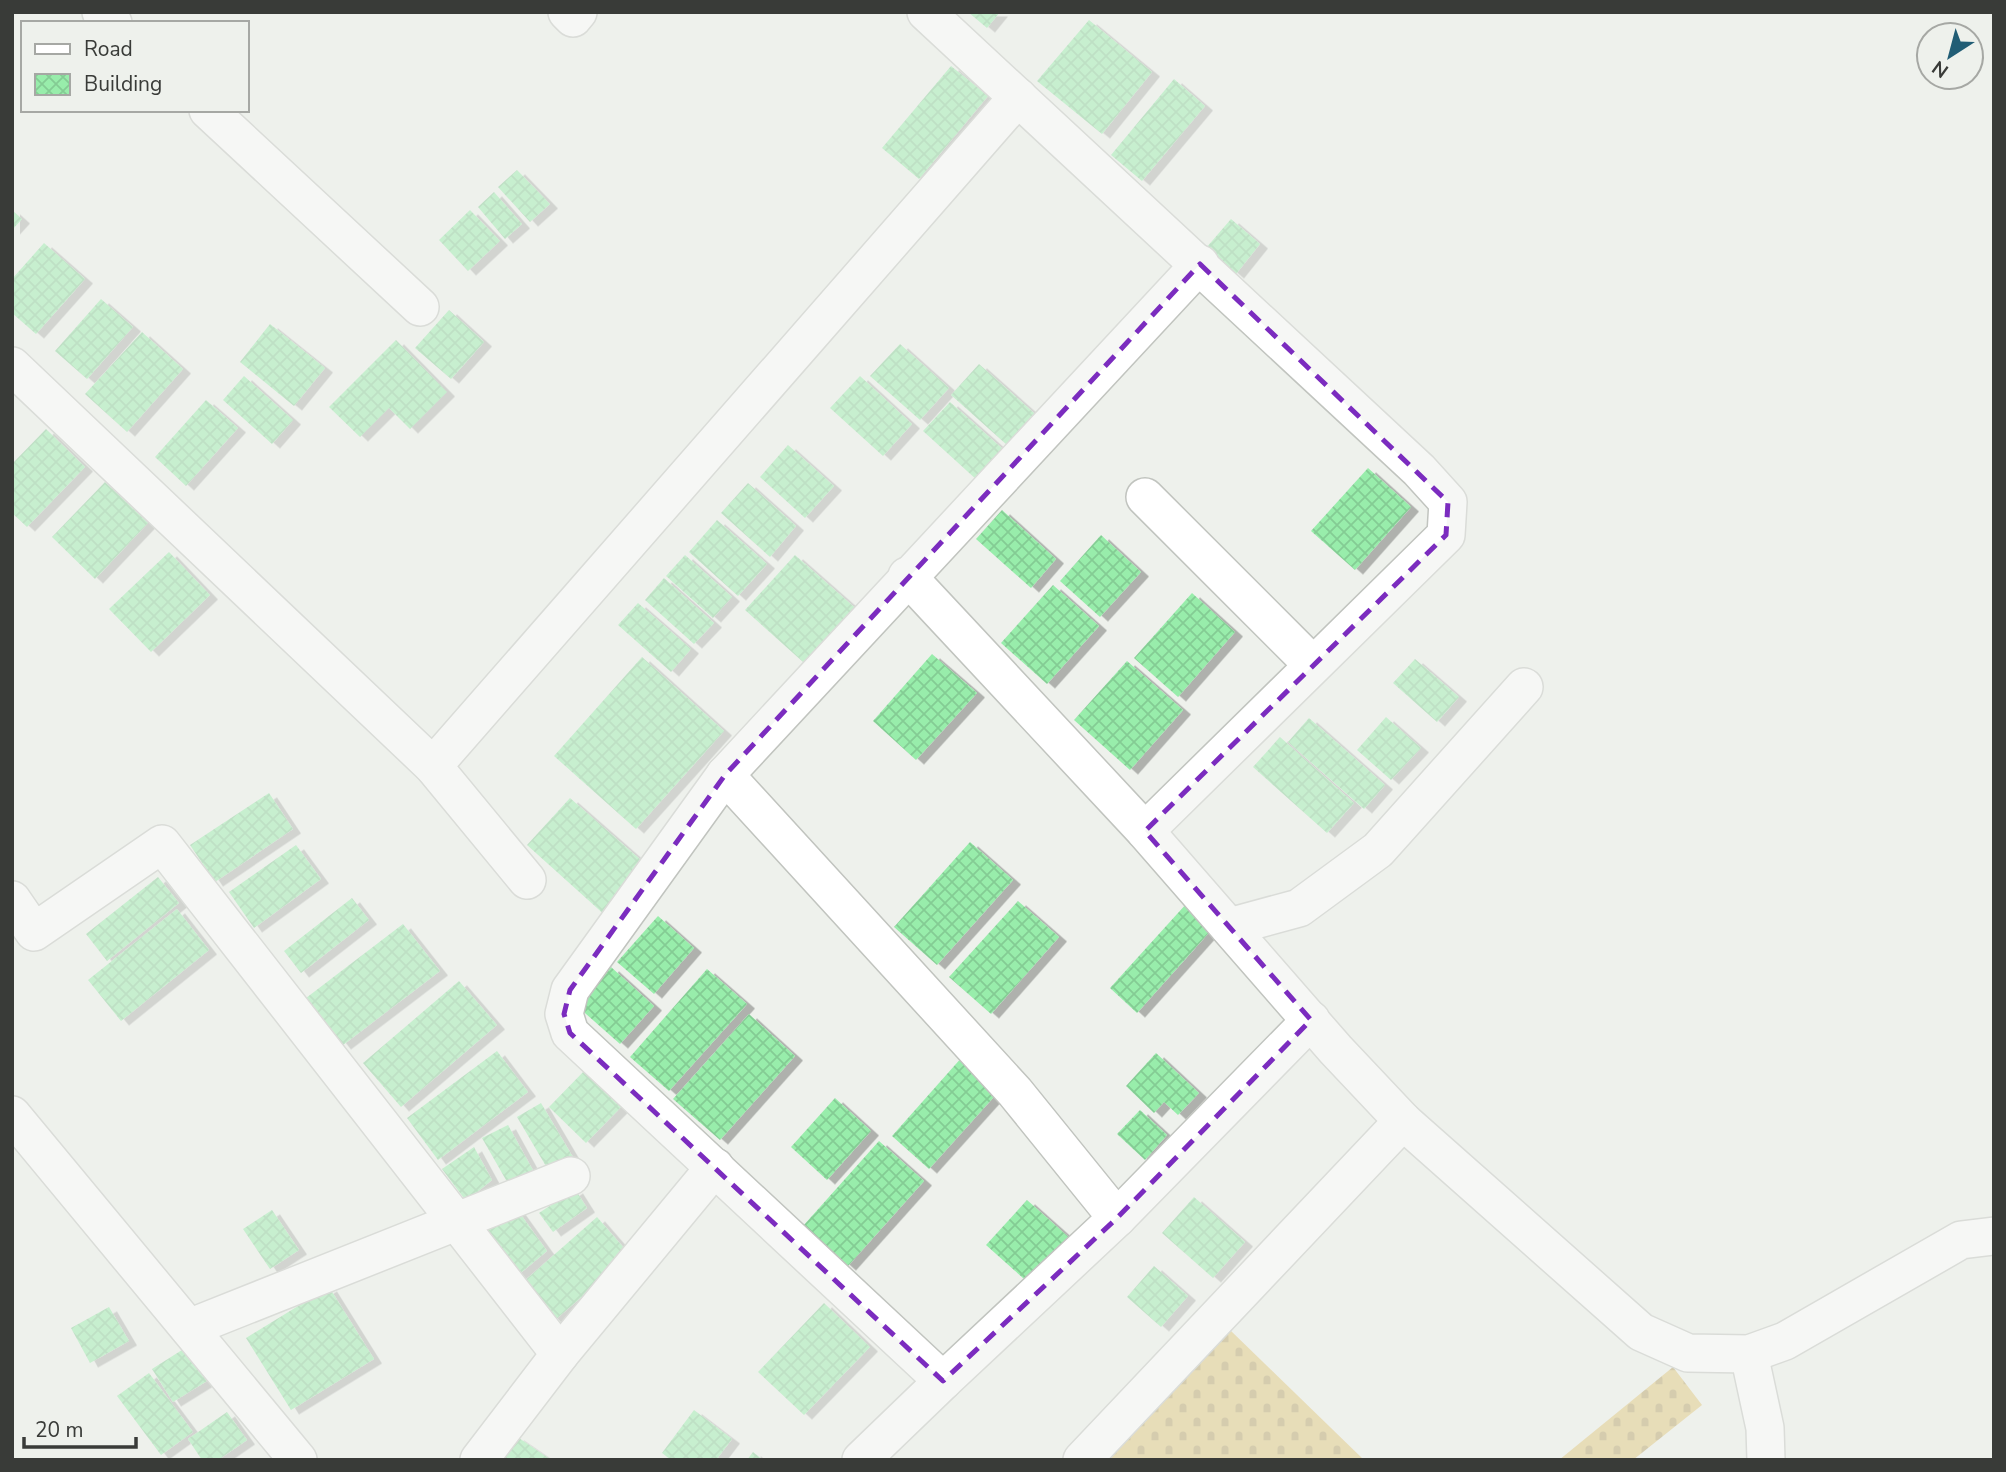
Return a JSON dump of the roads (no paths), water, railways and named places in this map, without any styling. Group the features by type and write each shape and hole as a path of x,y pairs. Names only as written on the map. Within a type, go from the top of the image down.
{"street":[{"path":"566,12 573,18 578,12"},
{"path":"926,12 1200,264 1419,470 1448,502 1446,535 1145,831"},
{"path":"433,766 1018,97"},
{"path":"210,112 420,307"},
{"path":"943,1381 570,1033 564,1014 570,990 725,775 907,576 1200,264"},
{"path":"12,366 433,766 527,880"},
{"path":"1145,497 1313,665"},
{"path":"907,576 1145,831 1403,1121 1641,1332 1688,1353 1749,1354 1785,1341 1961,1240 1994,1236"},
{"path":"1229,927 1299,908 1378,850 1524,687"},
{"path":"725,775 1016,1092 1117,1218"},
{"path":"12,900 34,932 162,844 560,1354"},
{"path":"861,1460 1117,1218 1311,1020"},
{"path":"12,1115 298,1460"},
{"path":"1082,1460 1403,1121"},
{"path":"478,1460 560,1354 715,1167"},
{"path":"189,1328 571,1176"},
{"path":"1749,1354 1765,1428 1766,1460"}]}
